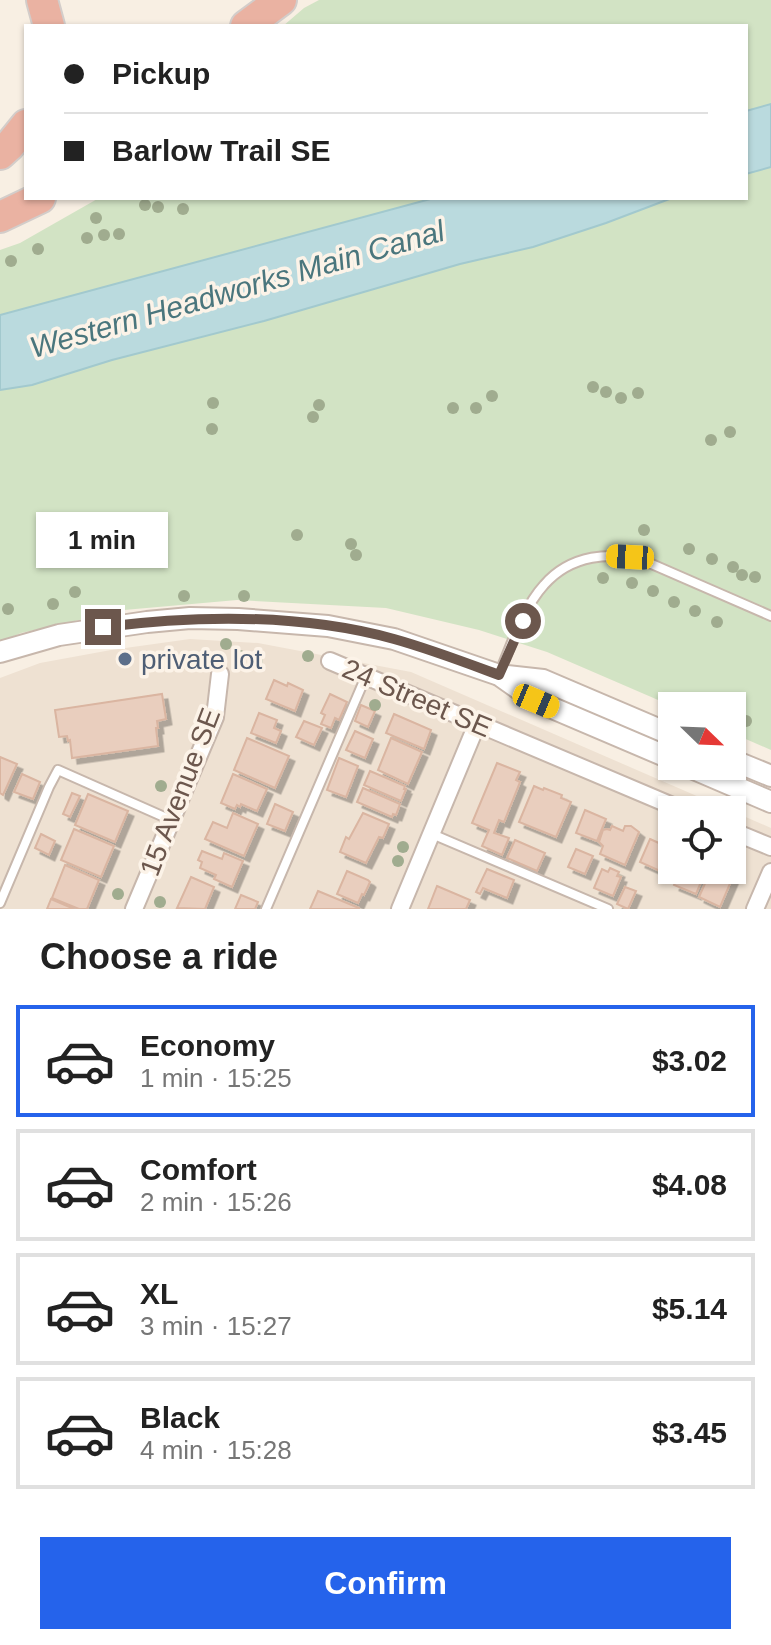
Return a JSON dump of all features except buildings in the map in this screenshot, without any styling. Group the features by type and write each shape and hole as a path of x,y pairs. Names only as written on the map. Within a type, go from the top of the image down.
{"highway":[{"path":"42,0 48,24"},
{"path":"249,24 281,0"},
{"path":"0,154 24,128"},
{"path":"0,217 36,200"}],"street":[{"path":"0,652 59,635 103,627 190,618 314,624 359,631 427,649 499,675 543,680 658,729"},
{"name":"24 Street SE","path":"330,661 658,800"},
{"name":"15 Avenue SE","path":"134,909 215,717 220,674"},
{"path":"499,675 536,701 658,753"},
{"path":"400,909 477,724"},
{"path":"746,766 771,776"},
{"path":"720,780 771,802"},
{"path":"746,837 771,847"},
{"path":"755,909 771,872"}],"lane":[{"path":"499,675 533,599 545,584 559,571 580,560 602,555 647,562 771,616"},
{"path":"266,909 366,675"},
{"path":"0,903 58,770 171,820"},
{"path":"431,834 608,909"}],"shaded area":[{"path":"190,639 258,643 411,672 697,796 658,796 658,884 746,884 746,817 771,828 771,909 0,909 0,678 40,663"}],"green space":[{"path":"319,0 771,0 771,750 746,739 746,692 658,692 658,700 547,652 479,630 386,608 237,600 124,610 21,633 0,642 0,250 20,243 95,200 748,200 748,24 285,24"}],"water":[{"path":"771,104 771,167 748,173 748,110"},
{"name":"Western Headworks Main Canal","path":"427,200 667,200 533,247 460,264 32,385 0,390 0,315"}],"place":[{"name":"private lot","path":"125,659"}],"route":[{"path":"103,627 190,618 328,626 394,639 499,675 523,621"}]}
